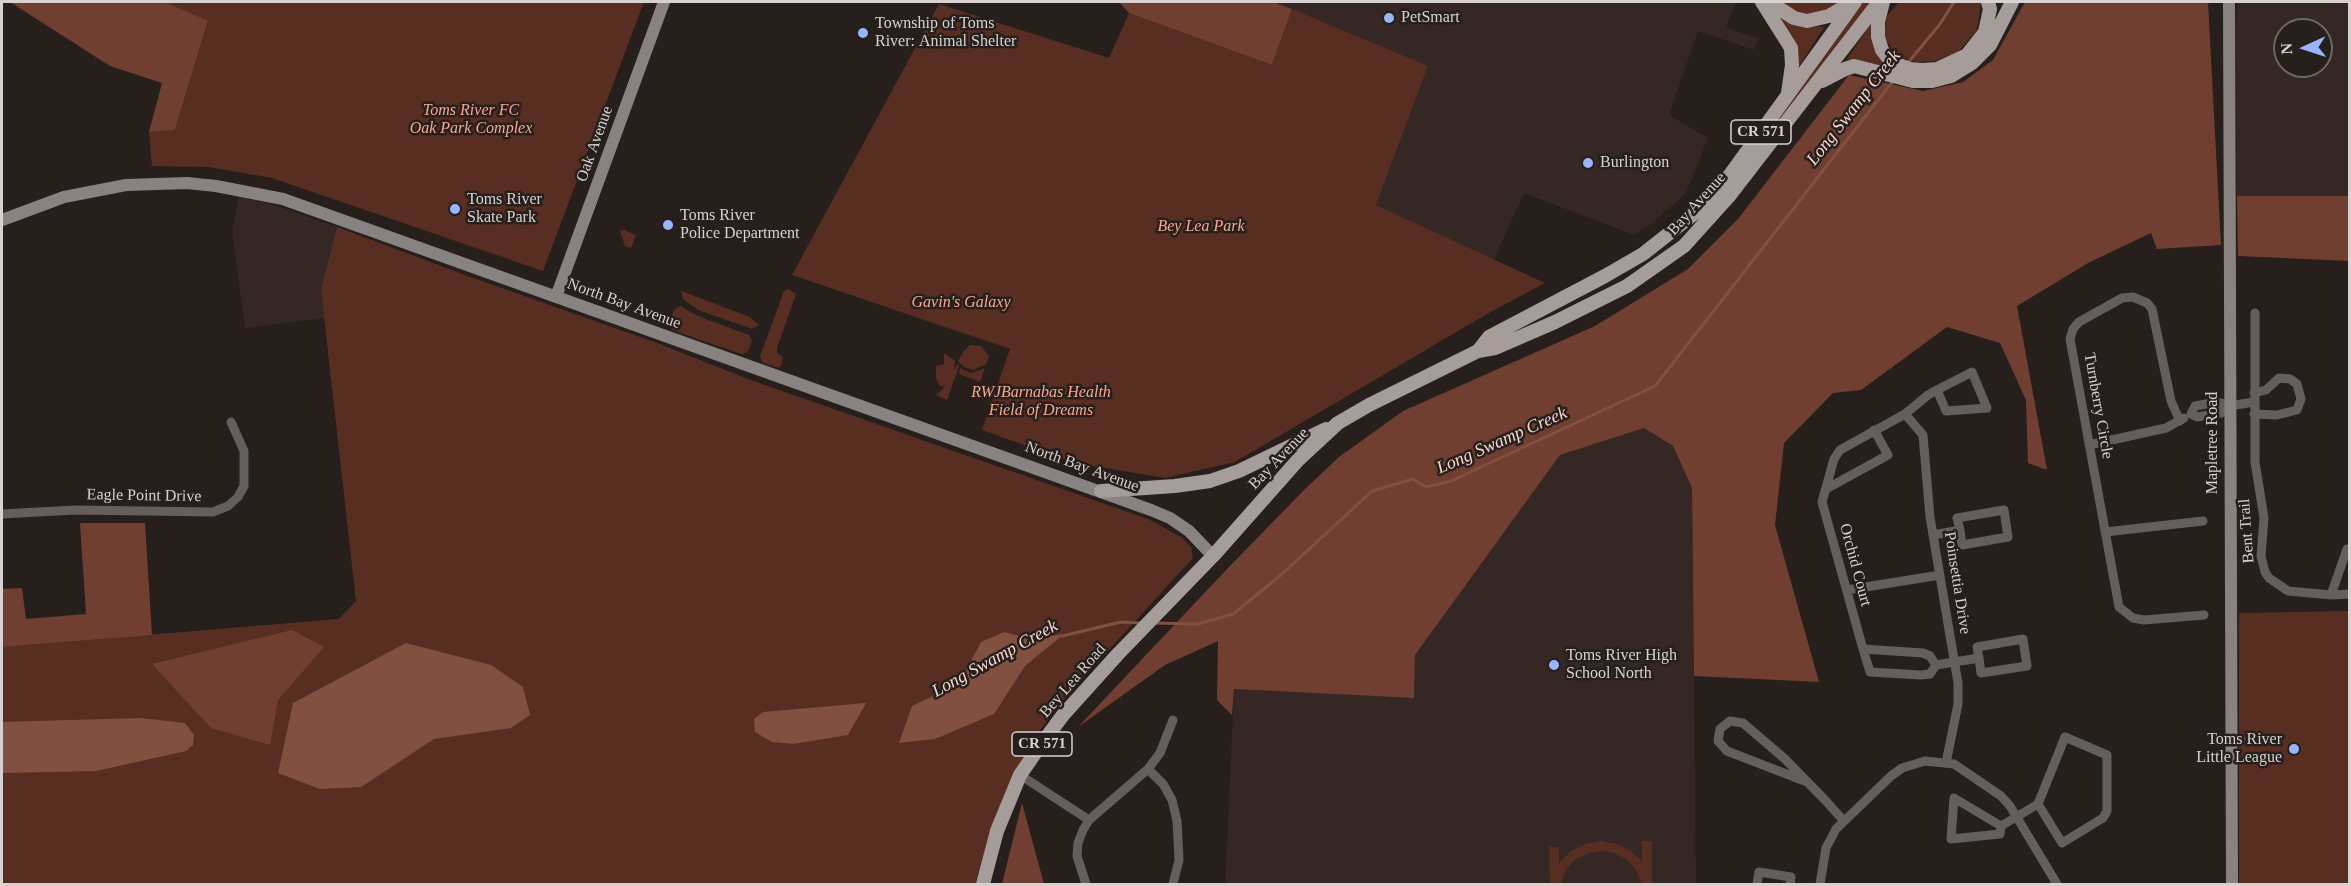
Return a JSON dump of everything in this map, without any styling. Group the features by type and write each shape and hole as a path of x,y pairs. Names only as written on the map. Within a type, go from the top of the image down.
{"main road":[{"path":"1762,2 1791,48 1792,65 1788,96"},
{"path":"1774,2 1787,14 1807,21 1829,16 1854,2"},
{"name":"Bay Avenue","path":"1478,351 1489,337 1605,276 1671,234 1700,209 1724,183 1854,2"},
{"path":"1881,2 1878,37 1882,50 1901,72 1913,81 1932,81 1963,70 1990,45 2012,2"},
{"name":"Bay Avenue","path":"1213,556 1298,460 1338,423 1478,351 1495,348 1555,322 1627,286 1684,246 1714,214 1881,2"},
{"path":"1818,83 1854,66 1901,72 1937,69 1967,55 1985,32 1989,20 1988,2"},
{"path":"1101,490 1175,486 1210,481 1239,471 1338,423"},
{"name":"Bey Lea Road","path":"983,885 997,831 1020,775 1063,715 1213,556"}],"street":[{"name":"Oak Avenue","path":"556,297 664,2"},
{"name":"Mapletree Road","path":"2229,2 2232,885"},
{"name":"North Bay Avenue","path":"2,220 32,207 96,190 153,183 216,186 283,199 1101,490 1170,518 1189,531 1213,556"},
{"name":"Turnberry Circle","path":"2180,421 2171,401 2152,309 2141,299 2122,298 2079,322 2073,329 2070,339 2120,607 2124,613 2133,618 2144,620 2204,615"},
{"name":"Bent Trail","path":"2255,313 2255,462 2264,518 2261,556 2265,572 2269,578 2288,591 2331,595 2349,594"},
{"name":"Orchid Court","path":"1937,390 1946,411 1987,408 1972,372 1937,390 1905,414 1840,450 1834,459 1822,502 1870,672 1930,674 1936,665 1979,658"},
{"path":"2089,444 2166,428 2191,414 2195,406 2221,403 2229,406 2254,398 2279,378 2290,379 2297,384 2301,399 2297,410 2277,415 2254,414"},
{"name":"Poinsettia Drive","path":"1905,414 1923,435 1934,535 1958,682 1958,704 1946,763"},
{"name":"Eagle Point Drive","path":"2,514 75,510 213,512 228,506 238,497 244,486 244,451 231,422"},
{"path":"1826,489 1888,455 1874,430"},
{"path":"2004,510 2008,537 1962,545 1960,530 1958,518 2004,510"},
{"path":"2105,532 2203,521"},
{"path":"1934,535 1960,530"},
{"path":"2331,595 2347,549 2349,549"},
{"path":"1846,590 1940,575"},
{"path":"2023,639 2027,666 1981,673 1979,658 1977,647 2023,639"},
{"path":"1863,649 1923,653 1930,656 1936,665"},
{"path":"1086,885 1077,856 1078,843 1089,820 1148,769 1160,753 1173,720"},
{"path":"1807,782 1726,751 1718,741 1720,729 1730,721 1743,723 1785,759 1807,782 1844,821"},
{"path":"2001,826 2038,804 2065,737 2107,756 2107,811 2103,818 2062,843 2038,804"},
{"path":"1820,885 1826,848 1830,838 1844,821 1902,768 1925,761 1954,764 1993,789 2010,806 2057,885"},
{"path":"1148,769 1164,784 1172,800 1177,821 1179,860 1173,885"},
{"path":"1020,775 1089,820"},
{"path":"1954,798 1957,798 2001,826 2000,834 1952,839 1954,798"},
{"path":"1757,885 1759,872 1791,876 1790,885"}],"shaded area":[{"path":"10,2 165,2 208,21 175,130 149,132 162,83 110,66"},
{"path":"1119,2 1273,2 1292,9 1272,65 1129,13"},
{"path":"1273,2 1736,2 1726,28 1758,38 1754,50 1698,31 1669,115 1708,138 1686,193 1650,225 1634,235 1524,193 1494,260 1376,205 1428,66"},
{"path":"2025,2 2208,2 2221,245 2157,249 2151,233 2088,263 2017,306 2047,470 2028,463 2026,400 2000,343 1947,327 1861,390 1833,393 1784,443 1775,525 1819,682 1694,676 1692,488 1673,446 1644,428 1560,455 1415,655 1414,698 1234,689 1232,715 1217,700 1218,641 1165,665 1078,727 1228,568 1339,457 1403,411 1595,326 1688,269 1738,219 1849,75 1923,91 1963,82 1993,60"},
{"path":"2238,2 2349,2 2349,196 2237,196 2236,28"},
{"path":"2237,196 2349,196 2349,261 2238,256"},
{"path":"239,197 271,204 337,227 321,290 324,318 245,328 232,231"},
{"name":"Toms River High School North","path":"1644,428 1673,446 1692,488 1696,884 1225,884 1234,689 1414,698 1415,655 1560,455"},
{"path":"80,523 145,523 152,635 2,647 2,589 22,588 26,619 86,614"},
{"path":"292,630 324,647 278,700 270,745 211,728 152,664"},
{"path":"1022,803 1044,884 1002,884"}],"green space":[{"name":"Toms River FC Oak Park Complex","path":"165,2 644,2 543,271 272,178 209,167 152,166 149,132 175,130 208,22"},
{"path":"1779,2 1842,2 1832,10 1800,16"},
{"path":"1862,2 1872,2 1776,126 1774,125"},
{"path":"1899,2 1981,2 1977,30 1958,52 1935,61 1916,62 1896,55 1884,37 1887,16"},
{"name":"Bey Lea Park","path":"939,4 1109,58 1129,13 1272,65 1292,9 1428,66 1376,205 1545,283 1487,314 1235,462 1165,478 1075,463 982,430 1010,349 792,275"},
{"path":"1776,13 1804,26 1824,27 1796,71"},
{"path":"1872,22 1894,71 1847,59"},
{"path":"337,227 657,343 748,379 1148,519 1183,538 1191,547 1193,558 1064,699 1037,734 1015,773 991,829 975,884 2,884 2,647 339,619 356,601 321,290"},
{"path":"624,230 636,235 631,248 625,246 620,231"},
{"path":"788,289 796,294 777,348 777,353 783,357 780,368 763,363 760,356 784,291"},
{"path":"681,291 750,317 759,325 752,329 698,310 683,299"},
{"path":"680,306 698,316 749,335 752,341 748,351 743,354 738,353 672,330 669,323 674,310"},
{"path":"970,345 981,346 989,356 986,364 974,370 964,367 958,361"},
{"path":"944,353 955,361 954,369 958,364 959,366 947,400 936,395 945,387 939,385 936,378 936,366 944,364"},
{"path":"960,368 971,373 985,368 980,382 959,374"},
{"name":"Toms River Little League","path":"2349,611 2349,884 2239,884 2239,613"},
{"path":"1601,841 1617,844 1631,851 1642,862 1642,841 1652,841 1652,884 1642,884 1635,868 1626,859 1614,853 1601,851 1588,853 1576,859 1567,868 1560,884 1550,884 1549,847 1559,847 1559,863 1571,851 1585,844"}],"water":[{"path":"1004,632 1031,639 1064,634 1025,666 994,714 935,739 899,743 912,706 959,684 981,642"},
{"path":"406,643 491,665 523,687 530,715 511,728 434,739 361,787 320,789 278,773 293,703"},
{"path":"866,703 848,735 793,744 772,742 755,732 754,719 763,712"},
{"path":"140,718 185,723 194,735 193,745 186,751 96,771 2,773 2,722"}],"waterway":[{"name":"Long Swamp Creek","path":"1907,64 1940,24 1954,2"},
{"name":"Long Swamp Creek","path":"1153,623 1198,624 1233,614 1281,575 1372,491 1413,479 1426,487 1451,481 1655,386 1893,81"},
{"name":"Long Swamp Creek","path":"1062,636 1121,622 1141,623"}],"place":[{"name":"PetSmart","path":"1389,18"},
{"name":"Township of Toms River: Animal Shelter","path":"863,33"},
{"name":"Burlington","path":"1588,163"},
{"name":"Toms River Skate Park","path":"455,209"},
{"name":"Toms River Police Department","path":"668,225"},
{"name":"Toms River High School North","path":"1554,665"},
{"name":"Toms River Little League","path":"2294,749"}],"park label":[{"name":"Gavin's Galaxy","path":"961,303"},
{"name":"RWJBarnabas Health Field of Dreams","path":"1041,402"}]}
